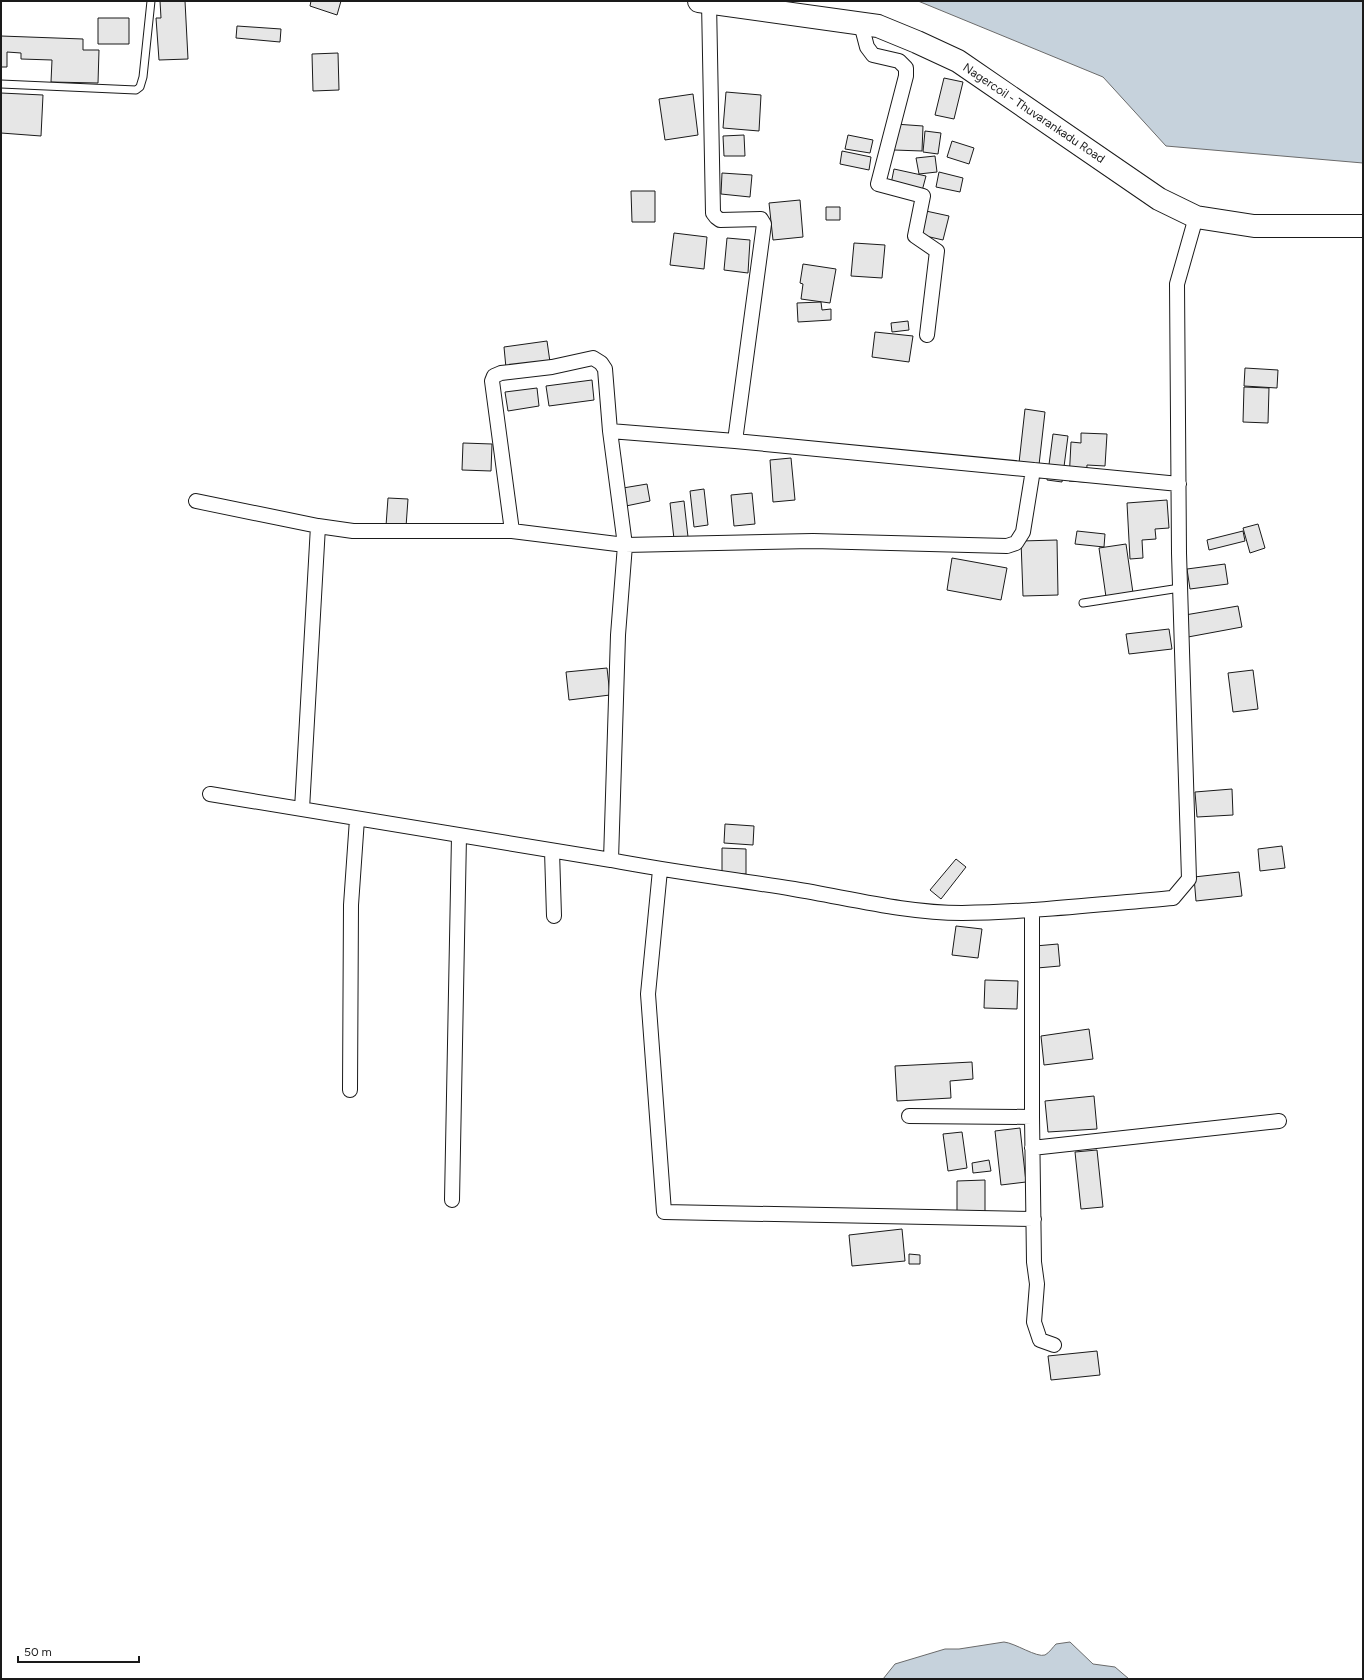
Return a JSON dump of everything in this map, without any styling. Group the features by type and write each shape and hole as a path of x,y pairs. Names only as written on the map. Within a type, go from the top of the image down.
{"main road":[{"name":"Nagercoil - Thuvarankadu Road","path":"704,1 878,26 958,61 1159,199 1196,217 1254,226 1363,226"}],"street":[{"path":"704,1 713,213 716,218 720,220 760,219 764,224 735,441"},
{"path":"861,24 867,48 873,55 899,61 906,68 906,76 878,184 922,196 915,236 937,251 928,335"},
{"path":"210,794 611,860 660,870 755,883 905,908 961,913 1032,910 1173,898 1189,879 1180,588 1177,284 1196,217"},
{"path":"512,531 492,381 494,376 501,373 552,367 593,358 598,360 605,369 610,431 625,545 618,635 611,860"},
{"path":"610,431 735,441 1179,484"},
{"path":"196,501 353,532 512,531 625,545 813,541 1007,546 1016,543 1023,532 1033,470"},
{"path":"302,809 318,526"},
{"path":"350,1090 351,905 358,819"},
{"path":"452,1200 459,836"},
{"path":"552,851 554,916"},
{"path":"660,870 648,994 664,1212 1034,1219"},
{"path":"1032,910 1032,1148 1034,1262 1037,1284 1034,1322 1040,1340 1054,1345"},
{"path":"909,1116 1032,1117"},
{"path":"1032,1148 1279,1121"}],"lane":[{"path":"1,84 136,90 142,83 151,1"},
{"path":"1083,603 1180,588"}],"shaded area":[{"path":"918,1 1363,1 1363,163 1166,146 1103,77"},
{"path":"1004,1642 1037,1654 1045,1655 1056,1644 1070,1642 1093,1664 1115,1667 1129,1679 883,1679 895,1664 945,1649 959,1649"}],"building":[{"path":"160,1 185,1 188,59 159,60 156,18 161,18"},
{"path":"311,1 341,1 337,15 310,6"},
{"path":"98,18 129,18 129,44 98,44"},
{"path":"237,26 281,29 280,42 236,38"},
{"path":"1,36 83,39 83,50 99,50 98,83 51,82 52,60 21,59 21,53 7,52 7,67 1,67"},
{"path":"338,53 339,90 313,91 312,54"},
{"path":"944,78 963,82 954,119 935,115"},
{"path":"726,92 761,95 759,131 723,128"},
{"path":"1,93 43,95 41,136 1,133"},
{"path":"693,94 698,135 665,140 659,99"},
{"path":"895,124 923,126 922,151 894,150"},
{"path":"925,131 941,133 938,154 923,152"},
{"path":"744,135 745,156 724,156 723,136"},
{"path":"848,135 873,140 870,153 845,149"},
{"path":"952,141 974,148 969,164 947,157"},
{"path":"842,151 871,157 869,170 840,164"},
{"path":"935,156 937,172 919,174 916,158"},
{"path":"894,169 926,176 922,191 891,184"},
{"path":"939,172 963,178 960,192 936,187"},
{"path":"722,173 752,175 750,197 721,194"},
{"path":"631,191 655,191 655,222 632,222"},
{"path":"800,200 803,237 773,240 769,203"},
{"path":"826,207 840,207 840,220 826,220"},
{"path":"926,211 949,216 943,240 921,235"},
{"path":"674,233 707,237 704,269 670,265"},
{"path":"727,238 750,240 748,273 724,270"},
{"path":"854,243 885,245 882,278 851,276"},
{"path":"803,264 836,269 830,303 801,299 803,284 800,283"},
{"path":"821,302 822,310 831,309 831,320 798,322 797,303"},
{"path":"908,321 909,330 892,332 891,323"},
{"path":"875,332 913,336 909,362 872,357"},
{"path":"547,341 550,362 506,368 504,347"},
{"path":"1245,368 1278,370 1277,388 1244,386"},
{"path":"592,380 594,400 549,406 546,386"},
{"path":"1244,387 1269,388 1268,423 1243,422"},
{"path":"537,388 539,406 508,411 505,392"},
{"path":"1025,409 1045,412 1039,465 1019,463"},
{"path":"1081,433 1107,434 1105,466 1087,465 1086,482 1069,481 1071,442 1081,443"},
{"path":"1053,434 1068,436 1062,482 1047,480"},
{"path":"463,443 492,444 491,471 462,470"},
{"path":"791,458 795,500 773,502 770,460"},
{"path":"647,484 650,501 626,506 623,488"},
{"path":"704,489 708,525 694,527 690,491"},
{"path":"752,493 755,524 734,526 731,495"},
{"path":"388,498 408,499 406,527 386,526"},
{"path":"1167,500 1169,528 1155,529 1156,539 1142,540 1143,558 1130,559 1127,503"},
{"path":"684,501 688,537 674,539 670,503"},
{"path":"1258,524 1265,548 1250,553 1243,528"},
{"path":"1077,531 1105,534 1104,547 1075,544"},
{"path":"1243,531 1245,541 1209,550 1207,540"},
{"path":"1057,540 1058,595 1023,596 1021,541"},
{"path":"1126,544 1133,593 1106,597 1099,548"},
{"path":"952,558 1007,568 1001,600 947,590"},
{"path":"1225,564 1228,584 1190,589 1187,569"},
{"path":"1238,606 1242,627 1188,637 1185,615"},
{"path":"1169,629 1172,649 1129,654 1126,634"},
{"path":"607,668 610,695 569,700 566,672"},
{"path":"1253,670 1258,709 1233,712 1228,673"},
{"path":"1232,789 1233,815 1197,817 1195,792"},
{"path":"725,824 754,826 753,845 724,843"},
{"path":"1282,846 1285,868 1260,871 1258,849"},
{"path":"722,848 746,849 746,874 722,874"},
{"path":"956,859 966,867 941,899 930,890"},
{"path":"1239,872 1242,896 1196,901 1194,877"},
{"path":"956,926 982,929 978,958 952,955"},
{"path":"1058,944 1060,966 1037,968 1035,946"},
{"path":"985,980 1018,981 1017,1009 984,1008"},
{"path":"1089,1029 1093,1059 1044,1065 1041,1036"},
{"path":"972,1062 973,1079 950,1081 951,1098 897,1101 895,1066"},
{"path":"1094,1096 1097,1129 1048,1132 1045,1101"},
{"path":"1020,1128 1026,1182 1001,1185 995,1131"},
{"path":"962,1132 967,1168 948,1171 943,1134"},
{"path":"1097,1150 1103,1207 1081,1209 1075,1152"},
{"path":"989,1160 991,1171 973,1173 972,1163"},
{"path":"985,1180 985,1214 957,1214 957,1181"},
{"path":"902,1229 905,1261 852,1266 849,1235"},
{"path":"909,1254 920,1255 920,1264 909,1264"},
{"path":"1097,1351 1100,1375 1051,1380 1048,1356"}]}
